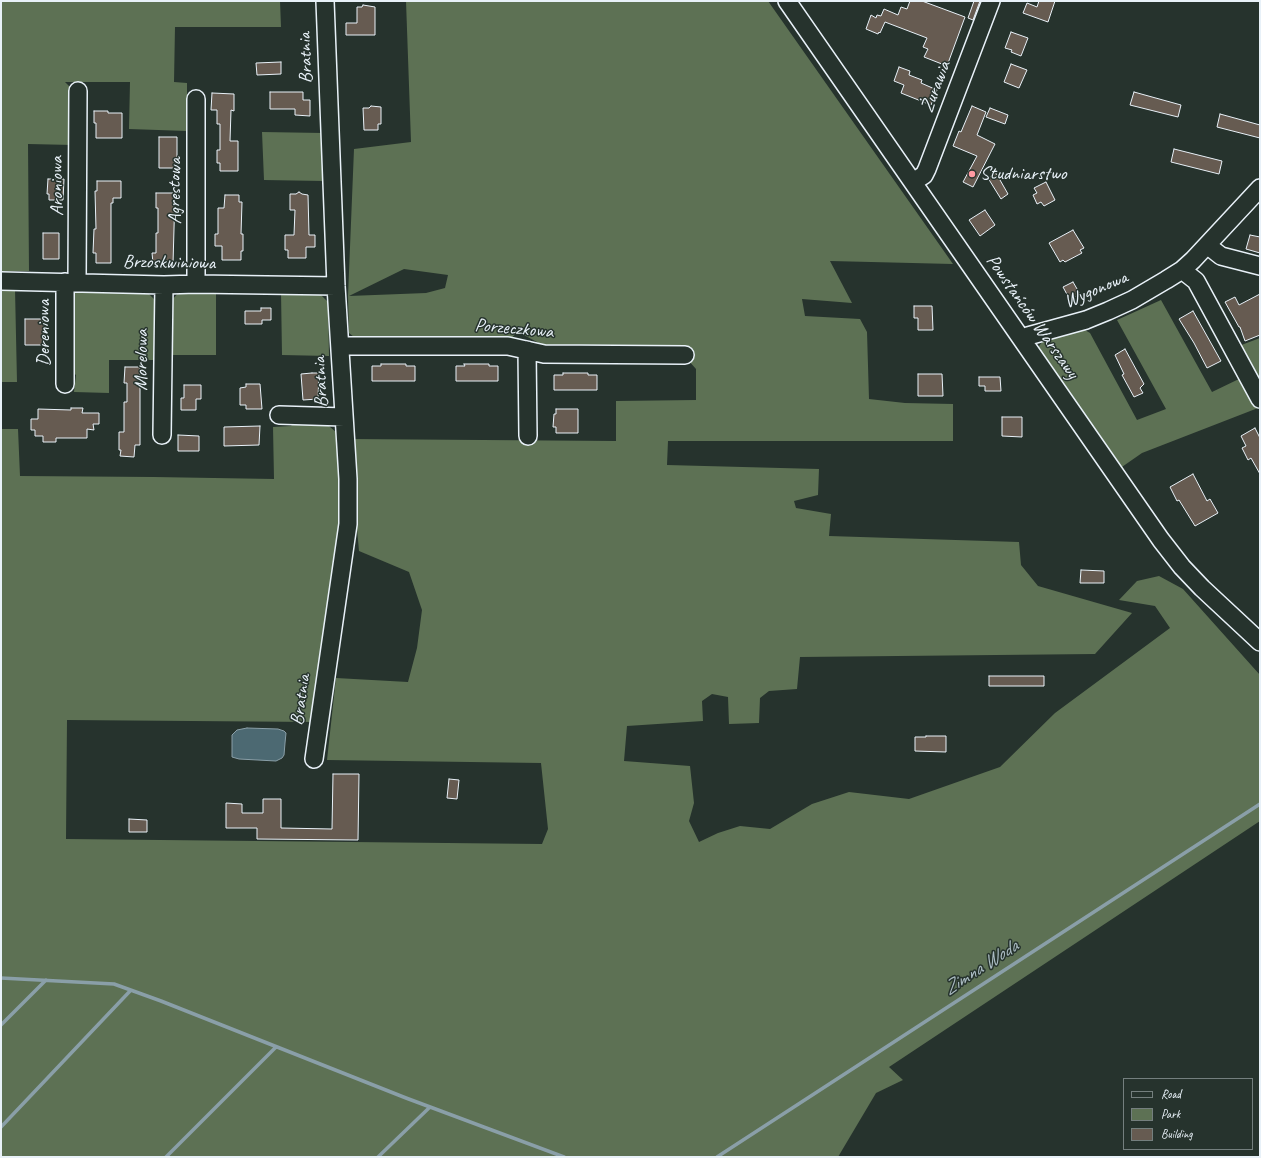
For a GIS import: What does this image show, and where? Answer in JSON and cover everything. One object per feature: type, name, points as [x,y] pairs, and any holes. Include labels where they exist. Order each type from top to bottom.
[{"type":"street","name":"Bratnia","points":[[314,759],[348,524],[348,479],[336,286],[325,1]]},
{"type":"street","name":"Powstańców Warszawy","points":[[787,1],[1161,540],[1182,567],[1202,588],[1260,642]]},
{"type":"street","name":"Żurawia","points":[[913,182],[922,176],[927,169],[991,1]]},
{"type":"street","name":"Aroniowa","points":[[71,282],[78,91]]},
{"type":"street","name":"Agrestowa","points":[[196,99],[196,284]]},
{"type":"street","name":"Wygonowa","points":[[1022,339],[1033,334],[1086,320],[1108,311],[1132,300],[1182,270],[1260,188]]},
{"type":"street","points":[[1207,245],[1221,256],[1260,266]]},
{"type":"street","points":[[1182,270],[1196,281],[1260,399]]},
{"type":"street","name":"Brzoskwiniowa","points":[[1,281],[164,285],[336,286]]},
{"type":"street","name":"Dereniowa","points":[[65,384],[71,282]]},
{"type":"street","name":"Morelowa","points":[[162,435],[164,285]]},
{"type":"street","name":"Porzeczkowa","points":[[340,346],[508,346],[544,354],[685,355]]},
{"type":"street","points":[[527,350],[528,436]]},
{"type":"street","points":[[278,415],[344,417]]},
{"type":"green space","points":[[1,1],[280,1],[281,27],[175,27],[174,82],[187,83],[187,131],[129,129],[130,82],[65,82],[73,90],[73,145],[28,144],[29,271],[1,271]]},
{"type":"green space","points":[[406,1],[768,1],[953,264],[830,261],[852,303],[802,299],[805,316],[860,319],[867,332],[869,399],[905,403],[953,404],[953,441],[668,441],[667,465],[819,469],[818,495],[794,501],[796,508],[831,514],[829,536],[1019,542],[1021,565],[1038,586],[1132,613],[1095,654],[800,657],[797,689],[769,691],[760,698],[759,723],[729,724],[728,697],[712,694],[702,701],[703,721],[627,726],[624,761],[690,766],[694,803],[689,821],[699,842],[718,833],[740,826],[770,829],[812,804],[849,792],[909,799],[1000,767],[1055,713],[1170,628],[1155,606],[1119,600],[1137,581],[1159,576],[1183,589],[1260,675],[1260,821],[889,1067],[903,1080],[876,1093],[838,1157],[1,1157],[1,429],[18,429],[20,476],[274,479],[273,427],[291,426],[296,420],[322,420],[337,433],[341,472],[341,528],[314,722],[67,720],[66,839],[542,844],[548,829],[541,763],[327,760],[336,678],[408,682],[417,648],[422,610],[409,572],[359,551],[349,439],[616,441],[616,401],[696,400],[696,369],[688,360],[546,350],[537,342],[518,332],[509,340],[359,341],[349,333],[348,296],[354,149],[411,142]],"holes":[[[404,269],[448,275],[445,288],[426,293],[349,296]]]},
{"type":"green space","points":[[262,132],[323,133],[324,181],[264,180]]},
{"type":"green space","points":[[1,289],[15,289],[17,382],[1,382]]},
{"type":"green space","points":[[79,289],[145,290],[154,299],[154,360],[109,360],[109,393],[74,392],[76,375],[70,370],[70,298]]},
{"type":"green space","points":[[180,291],[216,292],[216,355],[171,355],[172,300]]},
{"type":"green space","points":[[281,292],[318,292],[328,302],[329,356],[282,355]]},
{"type":"green space","points":[[1161,300],[1212,392],[1241,378],[1258,408],[1142,453],[1119,469],[1038,350],[1043,341],[1085,330],[1090,333],[1137,420],[1166,409],[1117,320]]},
{"type":"green space","points":[[1260,338],[1260,390],[1236,347]]},
{"type":"water","points":[[247,728],[278,729],[284,731],[286,733],[284,755],[282,758],[276,761],[239,759],[232,757],[232,735],[237,730]]},
{"type":"building","points":[[910,1],[922,1],[965,17],[947,66],[924,57],[928,49],[923,47],[927,38],[885,22],[880,33],[879,32],[878,34],[866,29],[871,15],[876,18],[877,15],[881,16],[884,9],[898,15],[901,7],[907,9]]},
{"type":"building","points":[[974,1],[980,1],[973,20],[968,18]]},
{"type":"building","points":[[1039,1],[1055,1],[1048,22],[1023,13],[1027,3],[1037,7]]},
{"type":"building","points":[[363,5],[375,7],[375,35],[346,35],[346,23],[357,23],[357,7],[362,7]]},
{"type":"building","points":[[1011,32],[1028,38],[1021,56],[1011,52],[1012,50],[1005,48]]},
{"type":"building","points":[[281,62],[281,74],[257,75],[256,63]]},
{"type":"building","points":[[1011,64],[1027,70],[1019,88],[1004,82]]},
{"type":"building","points":[[899,67],[910,71],[909,75],[922,80],[921,83],[937,90],[931,105],[901,93],[904,85],[894,81]]},
{"type":"building","points":[[270,92],[303,92],[303,100],[310,100],[310,116],[295,115],[295,109],[270,109]]},
{"type":"building","points":[[1134,92],[1181,105],[1178,117],[1130,105]]},
{"type":"building","points":[[212,93],[234,94],[234,111],[231,110],[230,141],[238,141],[238,171],[220,171],[220,163],[217,163],[217,150],[220,150],[220,124],[217,124],[217,110],[211,110]]},
{"type":"building","points":[[371,106],[381,107],[381,124],[378,124],[378,130],[364,130],[363,108],[369,108]]},
{"type":"building","points":[[972,106],[986,112],[977,135],[995,144],[973,187],[963,182],[977,156],[953,146],[959,131],[961,132]]},
{"type":"building","points":[[990,108],[1008,115],[1005,124],[986,117]]},
{"type":"building","points":[[94,111],[122,113],[122,138],[96,138]]},
{"type":"building","points":[[1220,114],[1260,125],[1260,138],[1217,127]]},
{"type":"building","points":[[159,137],[177,137],[177,168],[159,168]]},
{"type":"building","points":[[1174,149],[1222,161],[1219,174],[1171,162]]},
{"type":"building","points":[[996,173],[1008,194],[1001,199],[988,178]]},
{"type":"building","points":[[48,179],[64,179],[63,200],[49,200],[49,194],[47,194]]},
{"type":"building","points":[[97,181],[121,181],[121,198],[113,198],[113,203],[111,203],[111,263],[96,263],[96,253],[93,253],[94,229],[96,229],[95,191],[97,191]]},
{"type":"building","points":[[1046,182],[1055,200],[1044,206],[1041,202],[1037,204],[1033,195],[1037,193],[1034,188]]},
{"type":"building","points":[[299,192],[308,195],[309,235],[315,235],[315,247],[306,247],[306,258],[288,258],[288,250],[285,250],[285,235],[294,235],[295,210],[290,210],[290,194],[296,194]]},
{"type":"building","points":[[156,193],[175,193],[173,264],[153,263],[152,253],[156,253],[156,233],[158,233],[158,208],[156,208]]},
{"type":"building","points":[[225,195],[239,195],[239,202],[242,202],[241,234],[243,234],[243,251],[241,251],[241,260],[222,260],[222,246],[215,246],[215,234],[218,234],[218,208],[224,208]]},
{"type":"building","points":[[985,210],[995,225],[980,236],[969,220]]},
{"type":"building","points":[[1073,230],[1084,248],[1080,250],[1082,253],[1065,262],[1063,260],[1060,262],[1049,243]]},
{"type":"building","points":[[43,233],[59,233],[59,259],[43,259]]},
{"type":"building","points":[[1250,235],[1260,237],[1260,253],[1246,249]]},
{"type":"building","points":[[1073,282],[1080,294],[1070,300],[1063,287]]},
{"type":"building","points":[[1260,294],[1260,335],[1245,341],[1240,327],[1225,302],[1235,297],[1239,305]]},
{"type":"building","points":[[914,306],[932,306],[933,330],[918,330],[918,318],[914,318]]},
{"type":"building","points":[[261,308],[271,308],[271,320],[262,320],[262,324],[245,324],[245,311],[261,311]]},
{"type":"building","points":[[1193,311],[1221,361],[1207,368],[1179,319]]},
{"type":"building","points":[[25,319],[43,319],[43,325],[47,325],[47,339],[43,339],[43,345],[25,345]]},
{"type":"building","points":[[1125,349],[1144,384],[1140,388],[1143,393],[1134,397],[1122,375],[1124,374],[1115,355]]},
{"type":"building","points":[[381,364],[406,364],[406,366],[415,366],[415,381],[372,381],[372,366],[381,366]]},
{"type":"building","points":[[464,364],[489,364],[489,366],[498,366],[498,381],[456,381],[456,366],[465,366]]},
{"type":"building","points":[[125,367],[140,367],[140,445],[135,445],[134,457],[120,456],[121,450],[119,450],[119,432],[124,432],[124,402],[127,402],[127,383],[124,383]]},
{"type":"building","points":[[319,373],[318,399],[303,400],[301,374]]},
{"type":"building","points":[[563,373],[588,373],[588,375],[597,375],[597,390],[554,390],[554,375],[563,375]]},
{"type":"building","points":[[918,374],[942,374],[943,396],[918,396]]},
{"type":"building","points":[[979,377],[1000,377],[1001,391],[985,391],[985,386],[979,386]]},
{"type":"building","points":[[246,384],[260,384],[262,409],[246,409],[246,405],[240,405],[240,388],[246,387]]},
{"type":"building","points":[[184,385],[201,385],[201,399],[196,399],[196,410],[181,410],[181,398],[184,398]]},
{"type":"building","points":[[71,408],[83,408],[82,413],[99,413],[99,424],[93,424],[94,430],[87,429],[87,438],[56,438],[56,442],[43,442],[43,436],[35,436],[35,430],[31,430],[31,419],[38,419],[38,409],[71,410]]},
{"type":"building","points":[[556,409],[578,409],[578,433],[556,433],[556,427],[553,427]]},
{"type":"building","points":[[1002,417],[1022,417],[1022,437],[1002,436]]},
{"type":"building","points":[[260,426],[259,445],[224,446],[224,427]]},
{"type":"building","points":[[1255,428],[1260,438],[1260,474],[1251,458],[1248,460],[1242,448],[1246,446],[1241,436]]},
{"type":"building","points":[[178,435],[199,436],[199,451],[178,451]]},
{"type":"building","points":[[1193,474],[1207,501],[1210,499],[1218,513],[1195,526],[1179,500],[1177,501],[1170,487]]},
{"type":"building","points":[[1081,570],[1104,571],[1104,583],[1080,583]]},
{"type":"building","points":[[989,676],[1044,676],[1044,686],[989,686]]},
{"type":"building","points":[[946,736],[946,752],[915,751],[915,737]]},
{"type":"building","points":[[333,774],[359,774],[358,840],[257,839],[257,828],[226,828],[226,803],[242,804],[242,813],[263,813],[263,799],[281,799],[281,828],[332,829]]},
{"type":"building","points":[[449,779],[459,780],[457,799],[447,798]]},
{"type":"building","points":[[129,819],[147,820],[147,832],[129,832]]},
{"type":"waterway","name":"Zimna Woda","points":[[717,1157],[1260,804]]},
{"type":"waterway","points":[[1,978],[114,984],[161,1001],[406,1098],[564,1157]]},
{"type":"waterway","points":[[1,1025],[46,980]]},
{"type":"waterway","points":[[1,1127],[131,990]]},
{"type":"waterway","points":[[166,1157],[276,1047]]},
{"type":"waterway","points":[[378,1157],[430,1107]]},
{"type":"place","name":"Studniarstwo","points":[[972,174]]}]
